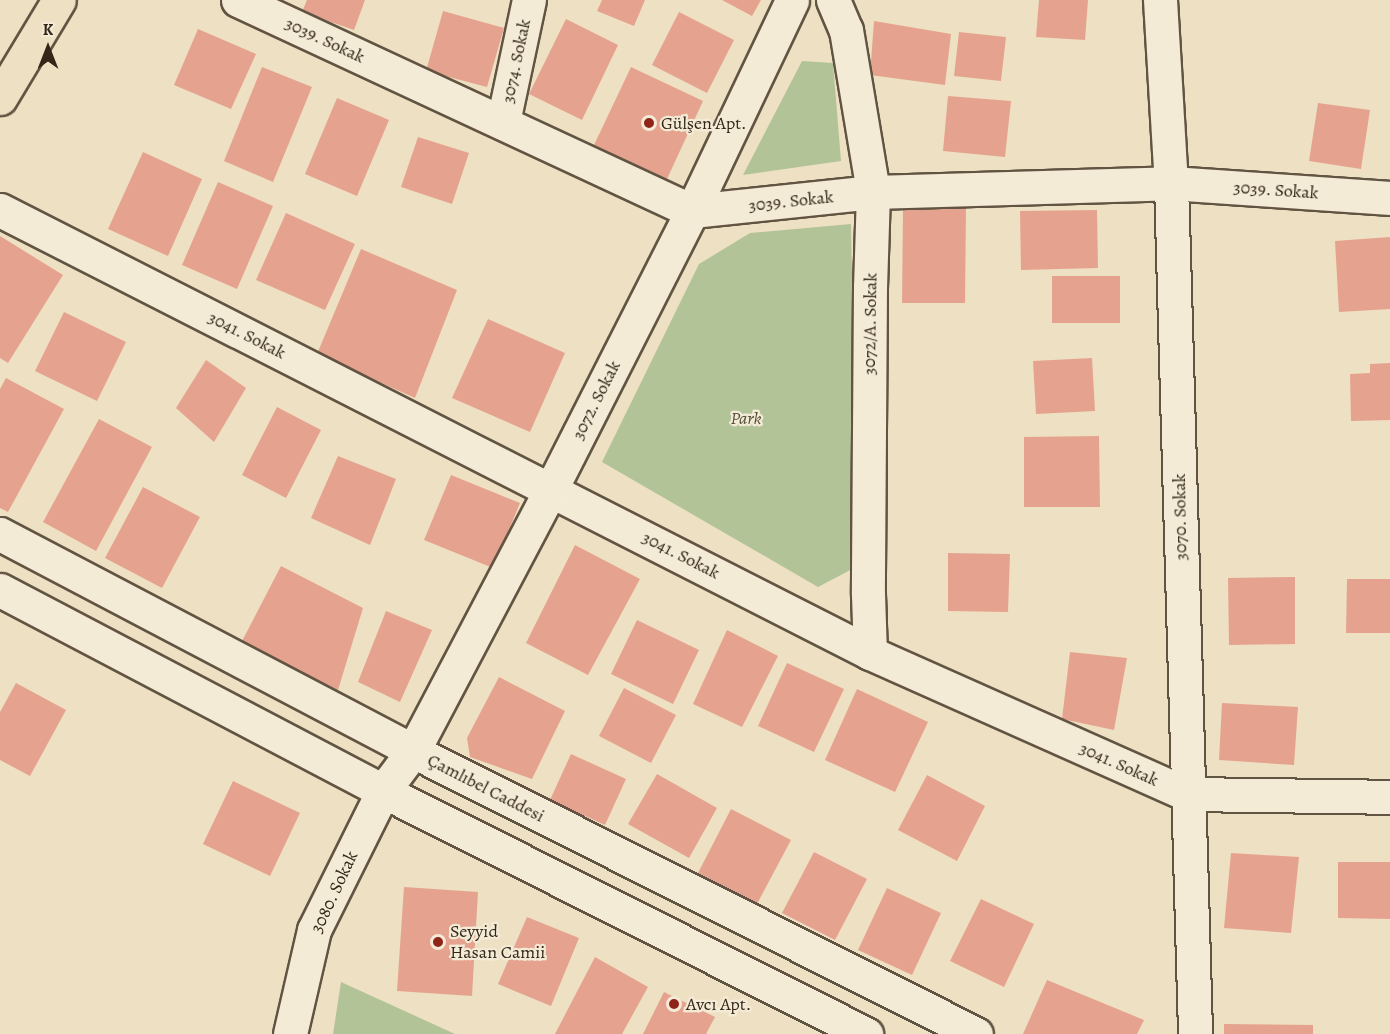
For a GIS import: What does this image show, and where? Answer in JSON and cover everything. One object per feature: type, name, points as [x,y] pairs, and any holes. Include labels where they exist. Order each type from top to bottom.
[{"type":"main road","points":[[0,98],[59,0]]},
{"type":"street","name":"3039. Sokak","points":[[238,0],[692,211],[873,192],[1171,183],[1390,198]]},
{"type":"street","name":"3074. Sokak","points":[[503,122],[529,0]]},
{"type":"street","name":"3072. Sokak","points":[[383,790],[413,751],[551,489],[692,211],[792,0]]},
{"type":"street","name":"3072/A. Sokak","points":[[833,0],[846,30],[873,192],[869,299],[868,594],[870,653]]},
{"type":"street","name":"3070. Sokak","points":[[1160,0],[1171,183],[1195,1034]]},
{"type":"street","name":"3041. Sokak","points":[[0,210],[870,653],[1187,794],[1390,797]]},
{"type":"street","name":"Çamlıbel Caddesi","points":[[0,534],[413,751],[976,1034]]},
{"type":"street","points":[[0,590],[383,790],[866,1034]]},
{"type":"street","name":"3080. Sokak","points":[[290,1034],[314,930],[383,790]]},
{"type":"green space","points":[[802,61],[833,63],[841,161],[743,175]]},
{"type":"green space","name":"Park","points":[[851,224],[858,566],[818,587],[602,462],[699,264],[750,233]]},
{"type":"green space","points":[[341,982],[455,1034],[333,1034]]},
{"type":"building","points":[[307,0],[365,0],[354,30],[302,12]]},
{"type":"building","points":[[602,0],[645,0],[634,26],[597,11]]},
{"type":"building","points":[[722,0],[761,0],[752,16]]},
{"type":"building","points":[[1039,0],[1088,0],[1085,40],[1036,37]]},
{"type":"building","points":[[443,11],[504,28],[487,87],[426,71]]},
{"type":"building","points":[[679,12],[734,40],[707,93],[652,65]]},
{"type":"building","points":[[566,19],[618,45],[582,120],[529,94]]},
{"type":"building","points":[[874,21],[951,34],[945,85],[870,75]]},
{"type":"building","points":[[198,29],[256,54],[231,109],[174,85]]},
{"type":"building","points":[[959,32],[1006,37],[1001,81],[954,76]]},
{"type":"building","points":[[262,67],[312,87],[273,182],[224,161]]},
{"type":"building","name":"Gülşen Apt.","points":[[631,67],[703,101],[667,179],[594,145]]},
{"type":"building","points":[[948,96],[1011,101],[1005,157],[943,151]]},
{"type":"building","points":[[337,98],[389,120],[357,196],[305,174]]},
{"type":"building","points":[[1318,103],[1370,110],[1361,169],[1309,161]]},
{"type":"building","points":[[418,137],[469,153],[452,204],[401,187]]},
{"type":"building","points":[[143,152],[202,179],[168,256],[108,229]]},
{"type":"building","points":[[218,182],[273,206],[237,289],[182,265]]},
{"type":"building","points":[[903,208],[966,208],[965,303],[902,303]]},
{"type":"building","points":[[1097,210],[1098,268],[1021,270],[1020,211]]},
{"type":"building","points":[[286,213],[355,244],[325,310],[256,280]]},
{"type":"building","points":[[0,236],[63,275],[8,363],[0,358]]},
{"type":"building","points":[[1390,237],[1390,309],[1339,312],[1335,241]]},
{"type":"building","points":[[361,249],[457,290],[415,398],[317,354]]},
{"type":"building","points":[[1052,276],[1120,276],[1120,323],[1052,323]]},
{"type":"building","points":[[64,312],[126,342],[97,401],[35,371]]},
{"type":"building","points":[[488,319],[565,353],[530,432],[452,398]]},
{"type":"building","points":[[1092,358],[1095,411],[1036,414],[1033,361]]},
{"type":"building","points":[[206,360],[246,388],[214,442],[176,408]]},
{"type":"building","points":[[1390,363],[1390,420],[1351,421],[1350,374],[1370,373],[1370,364]]},
{"type":"building","points":[[6,378],[64,409],[8,512],[0,508],[0,389]]},
{"type":"building","points":[[277,407],[321,430],[286,498],[242,475]]},
{"type":"building","points":[[99,419],[152,447],[96,551],[43,522]]},
{"type":"building","points":[[1099,436],[1100,507],[1024,507],[1024,437]]},
{"type":"building","points":[[338,456],[396,479],[370,545],[311,518]]},
{"type":"building","points":[[451,475],[520,503],[493,568],[424,540]]},
{"type":"building","points":[[143,487],[200,517],[162,588],[105,558]]},
{"type":"building","points":[[575,545],[640,579],[588,675],[526,643]]},
{"type":"building","points":[[948,553],[1010,554],[1008,612],[948,611]]},
{"type":"building","points":[[281,566],[363,608],[338,690],[241,643]]},
{"type":"building","points":[[1295,577],[1295,644],[1229,645],[1228,578]]},
{"type":"building","points":[[1347,579],[1390,579],[1390,633],[1346,633]]},
{"type":"building","points":[[386,611],[432,630],[400,702],[358,682]]},
{"type":"building","points":[[637,620],[699,650],[673,704],[611,674]]},
{"type":"building","points":[[727,630],[778,656],[742,727],[693,704]]},
{"type":"building","points":[[1070,652],[1127,658],[1114,730],[1062,719]]},
{"type":"building","points":[[787,663],[844,689],[814,752],[758,726]]},
{"type":"building","points":[[499,677],[565,711],[532,779],[470,757],[467,738]]},
{"type":"building","points":[[16,683],[66,710],[30,776],[0,760],[0,712]]},
{"type":"building","points":[[624,688],[676,715],[651,763],[599,736]]},
{"type":"building","points":[[857,689],[928,722],[895,792],[825,760]]},
{"type":"building","points":[[1222,703],[1298,707],[1294,765],[1219,760]]},
{"type":"building","points":[[571,754],[626,779],[605,825],[550,800]]},
{"type":"building","points":[[657,774],[717,808],[689,858],[628,824]]},
{"type":"building","points":[[927,775],[985,806],[957,861],[898,830]]},
{"type":"building","points":[[233,781],[300,813],[270,876],[203,844]]},
{"type":"building","points":[[731,809],[791,840],[757,904],[698,873]]},
{"type":"building","points":[[814,852],[867,879],[835,940],[782,913]]},
{"type":"building","points":[[1231,853],[1299,857],[1291,933],[1224,928]]},
{"type":"building","points":[[1338,862],[1390,862],[1390,919],[1338,918]]},
{"type":"building","name":"Seyyid Hasan Camii","points":[[404,887],[478,892],[472,996],[397,991]]},
{"type":"building","points":[[887,888],[941,913],[912,975],[858,950]]},
{"type":"building","points":[[981,899],[1034,924],[1004,987],[950,961]]},
{"type":"building","points":[[527,917],[579,938],[551,1006],[498,984]]},
{"type":"building","points":[[595,957],[648,987],[622,1034],[555,1034]]},
{"type":"building","points":[[1047,980],[1144,1020],[1137,1034],[1023,1034]]},
{"type":"building","name":"Avcı Apt.","points":[[664,992],[715,1017],[706,1034],[643,1034]]},
{"type":"building","points":[[1224,1024],[1313,1025],[1313,1034],[1224,1034]]},
{"type":"place","name":"Gülşen Apt.","points":[[649,123]]},
{"type":"place","name":"Seyyid Hasan Camii","points":[[438,942]]},
{"type":"place","name":"Avcı Apt.","points":[[674,1004]]}]
